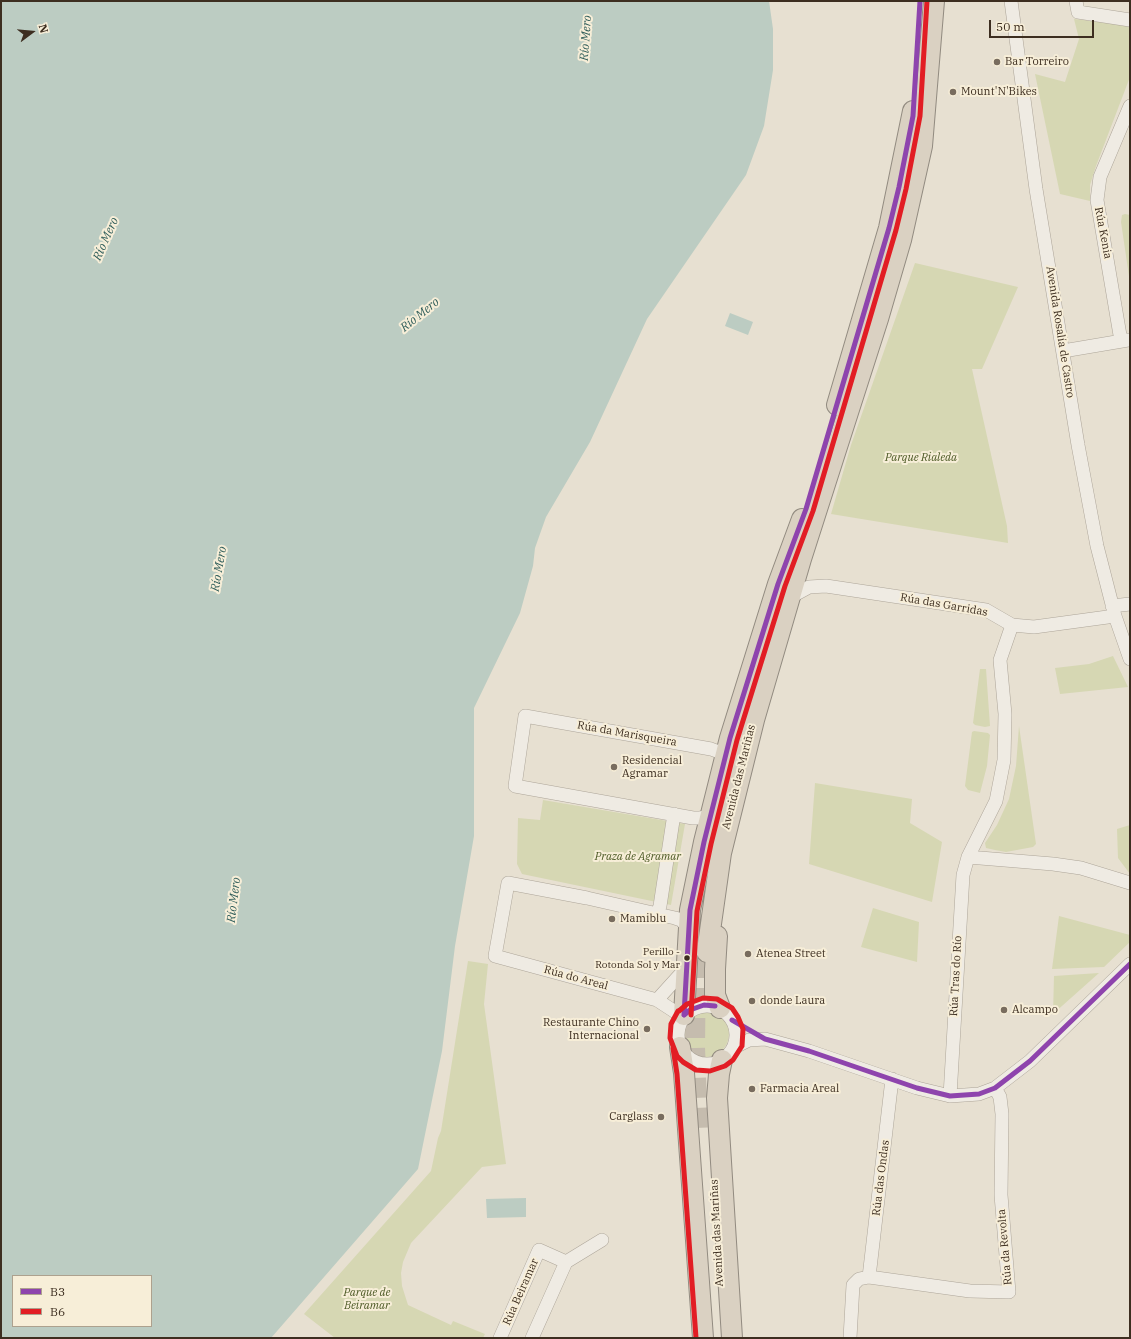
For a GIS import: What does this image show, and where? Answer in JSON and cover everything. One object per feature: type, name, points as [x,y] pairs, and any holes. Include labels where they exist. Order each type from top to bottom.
[{"type":"highway","name":"Avenida das Mariñas","points":[[697,957],[701,914],[711,849],[728,780],[756,675],[889,228],[897,194],[913,116],[920,1]]},
{"type":"highway","name":"Avenida das Mariñas","points":[[697,957],[730,810],[762,691],[810,533],[878,320],[901,240],[922,146],[934,1]]},
{"type":"highway","points":[[683,1016],[697,957],[689,930],[695,883],[711,816],[730,738],[778,584],[806,509]]},
{"type":"highway","points":[[726,1014],[715,995],[716,951],[730,841],[796,594],[810,533]]},
{"type":"highway","points":[[680,1048],[684,1073],[691,1190],[703,1338]]},
{"type":"highway","points":[[727,1054],[719,1074],[717,1098],[732,1338]]},
{"type":"highway","name":"Avenida das Mariñas","points":[[712,1338],[704,1129],[724,1338]]},
{"type":"street","name":"Avenida Rosalía de Castro","points":[[1011,1],[1036,189],[1095,538],[1113,611],[1130,659]]},
{"type":"street","points":[[1076,1],[1078,12],[1130,20]]},
{"type":"street","name":"Rúa Kenia","points":[[1126,340],[1097,200],[1100,178],[1130,106]]},
{"type":"street","points":[[1063,351],[1126,340]]},
{"type":"street","name":"Rúa das Garridas","points":[[796,594],[809,587],[826,586],[986,610],[1012,625],[1034,627],[1113,611],[1130,604]]},
{"type":"street","name":"Rúa Tras do Río","points":[[950,1096],[963,875],[968,857],[996,801],[1003,766],[1005,714],[1000,660],[1012,625]]},
{"type":"street","name":"Rúa da Marisqueira","points":[[674,814],[515,786],[525,716],[711,749],[719,752],[726,759]]},
{"type":"street","points":[[689,930],[681,920],[657,914],[660,906],[674,814],[700,818],[711,816]]},
{"type":"street","points":[[968,857],[1074,867],[1130,883]]},
{"type":"street","name":"Rúa do Areal","points":[[657,914],[508,882],[495,956],[657,1000],[683,1016]]},
{"type":"street","points":[[657,1000],[697,957]]},
{"type":"street","points":[[765,1039],[749,1040],[710,1064],[698,1063],[688,1057],[680,1048],[677,1031],[683,1016],[690,1010],[699,1006],[710,1005],[726,1014],[747,1030],[765,1039],[809,1051],[917,1088],[950,1096],[979,1094],[995,1088],[1030,1061],[1130,964]]},
{"type":"street","points":[[726,1014],[736,1034],[727,1054]]},
{"type":"street","name":"Rúa das Ondas","points":[[869,1278],[892,1079]]},
{"type":"street","name":"Rúa da Revolta","points":[[869,1278],[937,1288],[1009,1292],[1001,1195],[1002,1114],[1000,1097],[995,1088]]},
{"type":"street","points":[[532,1338],[566,1262],[602,1240]]},
{"type":"street","name":"Rúa Beiramar","points":[[500,1338],[539,1250],[566,1262]]},
{"type":"street","points":[[850,1338],[853,1285],[859,1279],[869,1278]]},
{"type":"green space","points":[[1074,19],[1130,25],[1130,77],[1096,166],[1090,185],[1090,201],[1060,194],[1035,74],[1065,82],[1079,39]]},
{"type":"green space","points":[[1122,215],[1130,215],[1130,283],[1121,222]]},
{"type":"green space","name":"Parque Rialeda","points":[[915,263],[1018,287],[982,369],[972,369],[1007,526],[1008,543],[831,514],[851,445]]},
{"type":"green space","points":[[1113,656],[1128,687],[1060,694],[1055,668],[1089,664]]},
{"type":"green space","points":[[980,669],[986,669],[990,726],[985,727],[975,725],[973,723]]},
{"type":"green space","points":[[1019,726],[1036,844],[1033,847],[1006,852],[986,848],[985,843],[997,825],[1009,799],[1016,766]]},
{"type":"green space","points":[[972,732],[988,733],[990,735],[987,766],[980,793],[968,790],[965,786]]},
{"type":"green space","points":[[815,783],[912,799],[910,823],[942,842],[932,902],[809,864]]},
{"type":"green space","name":"Praza de Agramar","points":[[543,800],[685,824],[671,905],[522,874],[517,864],[518,818],[540,820]]},
{"type":"green space","points":[[1130,825],[1130,874],[1118,858],[1117,829]]},
{"type":"green space","points":[[873,908],[919,922],[917,962],[861,947]]},
{"type":"green space","points":[[1059,916],[1130,935],[1130,942],[1104,967],[1052,969]]},
{"type":"green space","name":"Parque de Beiramar","points":[[468,961],[488,964],[484,1004],[506,1164],[482,1167],[411,1243],[403,1262],[401,1273],[402,1286],[408,1305],[451,1325],[453,1321],[485,1334],[483,1338],[335,1338],[304,1314],[431,1171],[438,1138],[441,1131]]},
{"type":"green space","points":[[1099,973],[1053,1014],[1054,976]]},
{"type":"green space","points":[[701,1011],[711,1011],[719,1015],[725,1021],[729,1029],[729,1039],[725,1047],[719,1053],[711,1057],[701,1057],[693,1053],[687,1047],[683,1039],[683,1029],[687,1021],[693,1015]]},
{"type":"water","name":"Río Mero","points":[[1,1],[769,1],[773,29],[773,70],[764,126],[746,175],[647,319],[590,442],[546,517],[535,548],[533,566],[520,613],[474,708],[474,836],[455,946],[442,1051],[418,1169],[271,1338],[1,1338]]},
{"type":"water","points":[[730,313],[753,322],[748,335],[725,326]]},
{"type":"water","points":[[526,1198],[526,1217],[487,1218],[486,1199]]},
{"type":"tunnel","points":[[696,958],[695,1047],[698,1130]]},
{"type":"transit line","name":"B3","points":[[684,1015],[690,910],[704,842],[730,738],[778,584],[806,509],[889,228],[899,187],[913,116],[920,1]]},
{"type":"transit line","name":"B6","points":[[691,1015],[697,911],[711,844],[737,740],[785,586],[813,511],[896,230],[906,189],[920,116],[927,1]]},
{"type":"transit line","name":"B3","points":[[732,1020],[765,1039],[809,1051],[917,1088],[950,1096],[979,1094],[995,1088],[1030,1061],[1130,964]]},
{"type":"transit line","name":"B6","points":[[678,1011],[671,1024],[670,1038],[677,1056],[683,1062],[696,1070],[710,1071],[725,1066],[733,1060],[742,1046],[743,1029],[732,1008],[717,999],[703,998],[687,1004],[679,1011]]},
{"type":"transit line","name":"B3","points":[[684,1015],[690,1010],[704,1005],[715,1006]]},
{"type":"transit line","name":"B6","points":[[673,1048],[677,1074],[696,1338]]},
{"type":"place","name":"Bar Torreiro","points":[[997,62]]},
{"type":"place","name":"Mount'N'Bikes","points":[[953,92]]},
{"type":"place","name":"Residencial Agramar","points":[[614,767]]},
{"type":"place","name":"Mamiblu","points":[[612,919]]},
{"type":"place","name":"Atenea Street","points":[[748,954]]},
{"type":"place","name":"Perillo - Rotonda Sol y Mar","points":[[687,958]]},
{"type":"place","name":"donde Laura","points":[[752,1001]]},
{"type":"place","name":"Alcampo","points":[[1004,1010]]},
{"type":"place","name":"Restaurante Chino Internacional","points":[[647,1029]]},
{"type":"place","name":"Farmacia Areal","points":[[752,1089]]},
{"type":"place","name":"Carglass","points":[[661,1117]]}]
